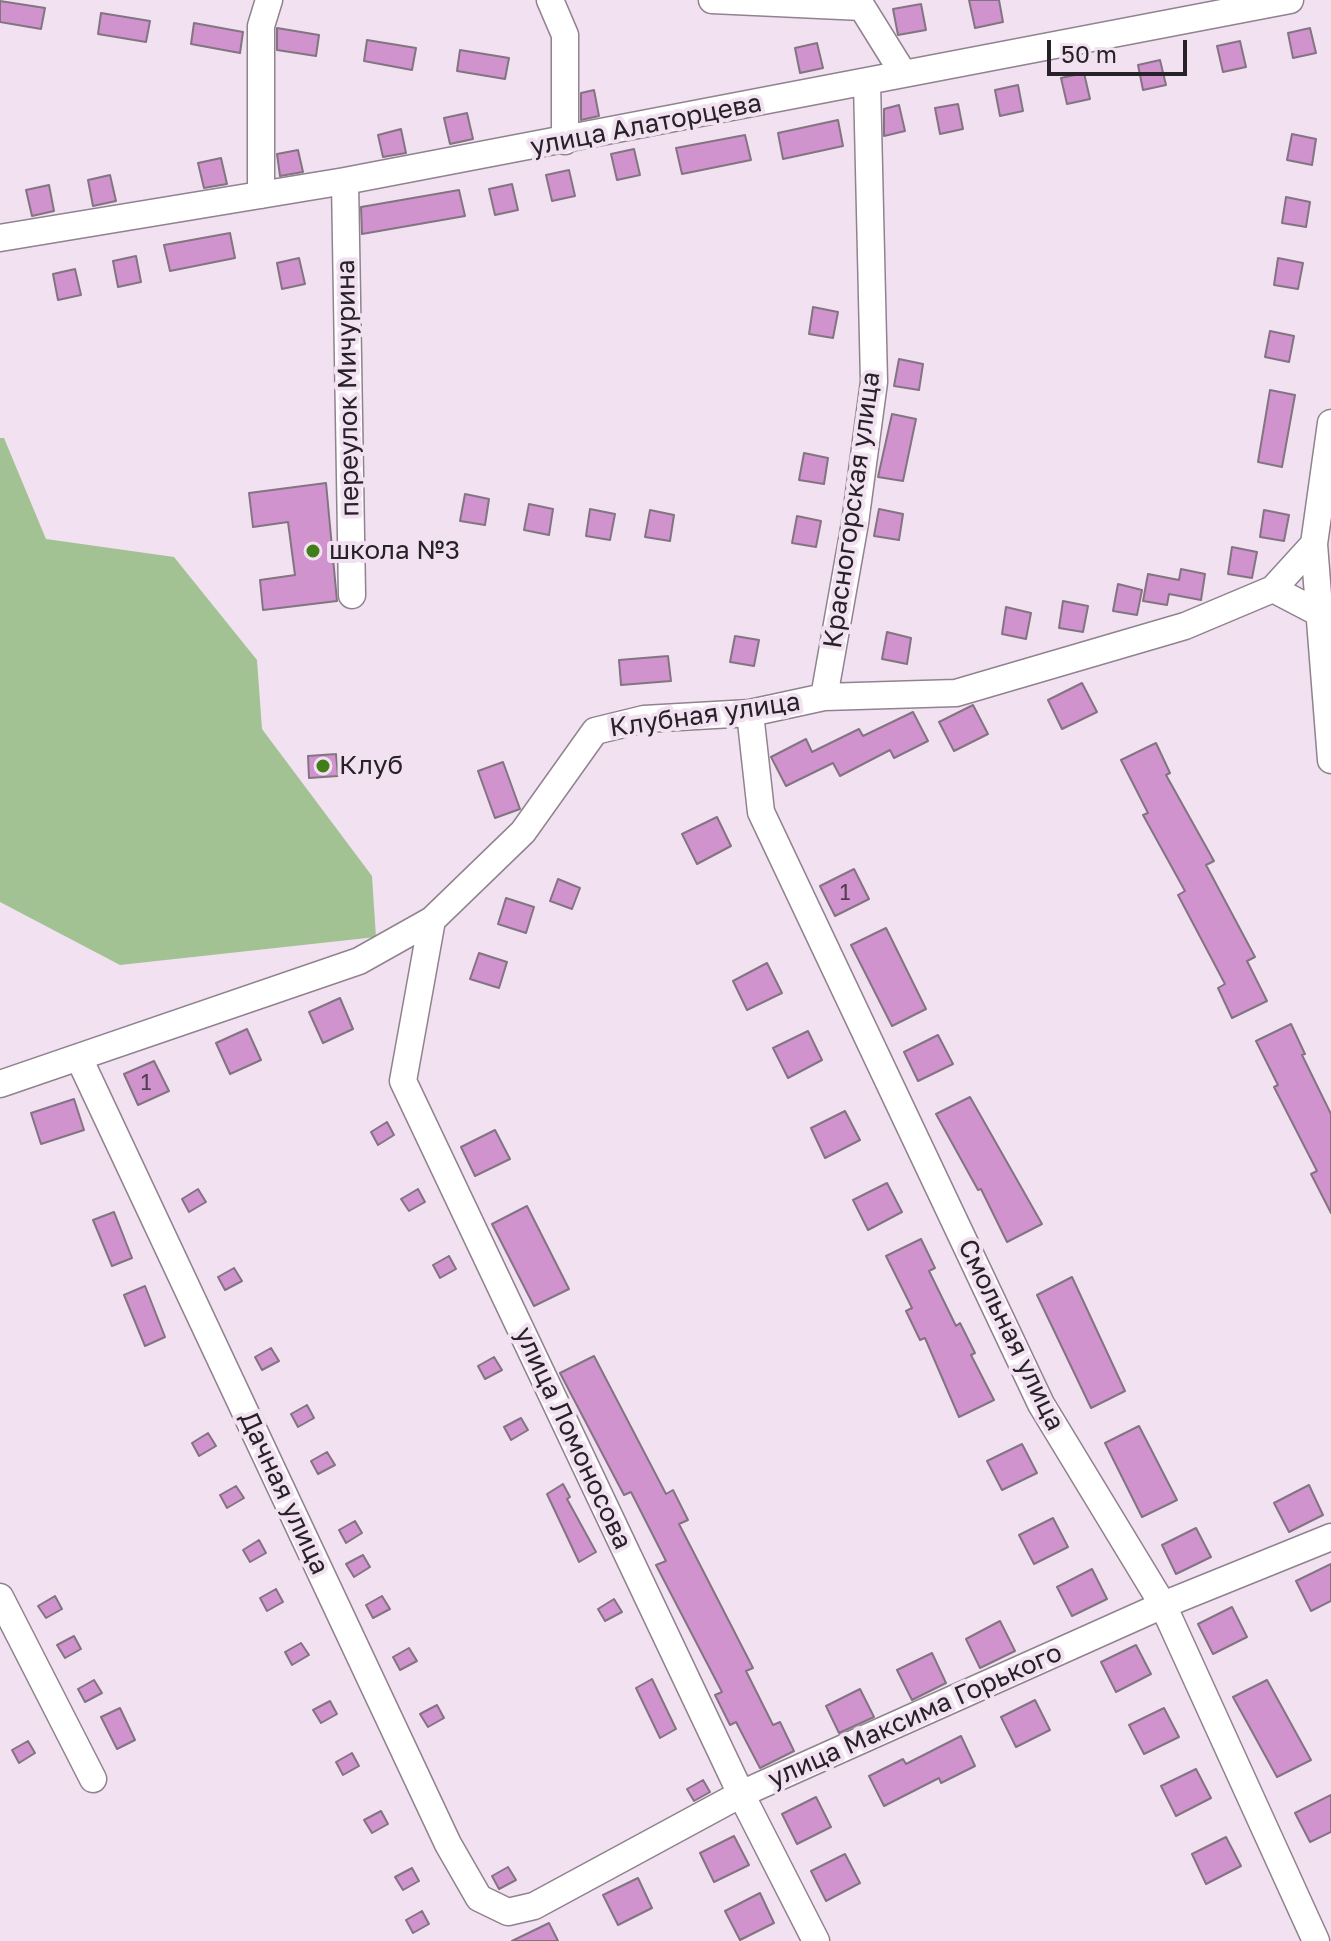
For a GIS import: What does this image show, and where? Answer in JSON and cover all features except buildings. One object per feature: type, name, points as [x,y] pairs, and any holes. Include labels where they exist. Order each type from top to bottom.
[{"type":"street","points":[[261,195],[261,26],[269,0]]},
{"type":"street","points":[[550,0],[565,35],[565,141]]},
{"type":"street","points":[[712,0],[862,4],[903,73]]},
{"type":"street","name":"улица Алаторцева","points":[[0,238],[565,141],[1290,0]]},
{"type":"street","name":"Красногорская улица","points":[[824,697],[855,523],[874,382],[867,83]]},
{"type":"street","name":"переулок Мичурина","points":[[345,181],[352,595]]},
{"type":"street","points":[[1331,423],[1314,544],[1331,760]]},
{"type":"street","name":"Клубная улица","points":[[0,1084],[359,961],[432,920],[523,832],[595,731],[644,719],[750,713],[824,697],[956,693],[1185,626],[1273,589],[1314,544]]},
{"type":"street","points":[[1273,589],[1319,613]]},
{"type":"street","name":"Смольная улица","points":[[750,713],[761,812],[1041,1404],[1163,1605],[1316,1941]]},
{"type":"street","name":"улица Ломоносова","points":[[432,920],[403,1081],[741,1794],[816,1941]]},
{"type":"street","name":"Дачная улица","points":[[79,1058],[448,1844],[479,1898],[508,1912]]},
{"type":"street","name":"улица Максима Горького","points":[[508,1912],[534,1906],[741,1794],[1163,1605],[1331,1537]]},
{"type":"street","points":[[0,1597],[93,1779]]},
{"type":"green space","points":[[0,438],[4,438],[46,539],[174,557],[257,660],[262,729],[372,876],[376,937],[120,965],[0,902]]},
{"type":"place","name":"школа №3","points":[[313,551]]},
{"type":"place","name":"Клуб","points":[[323,766]]}]
